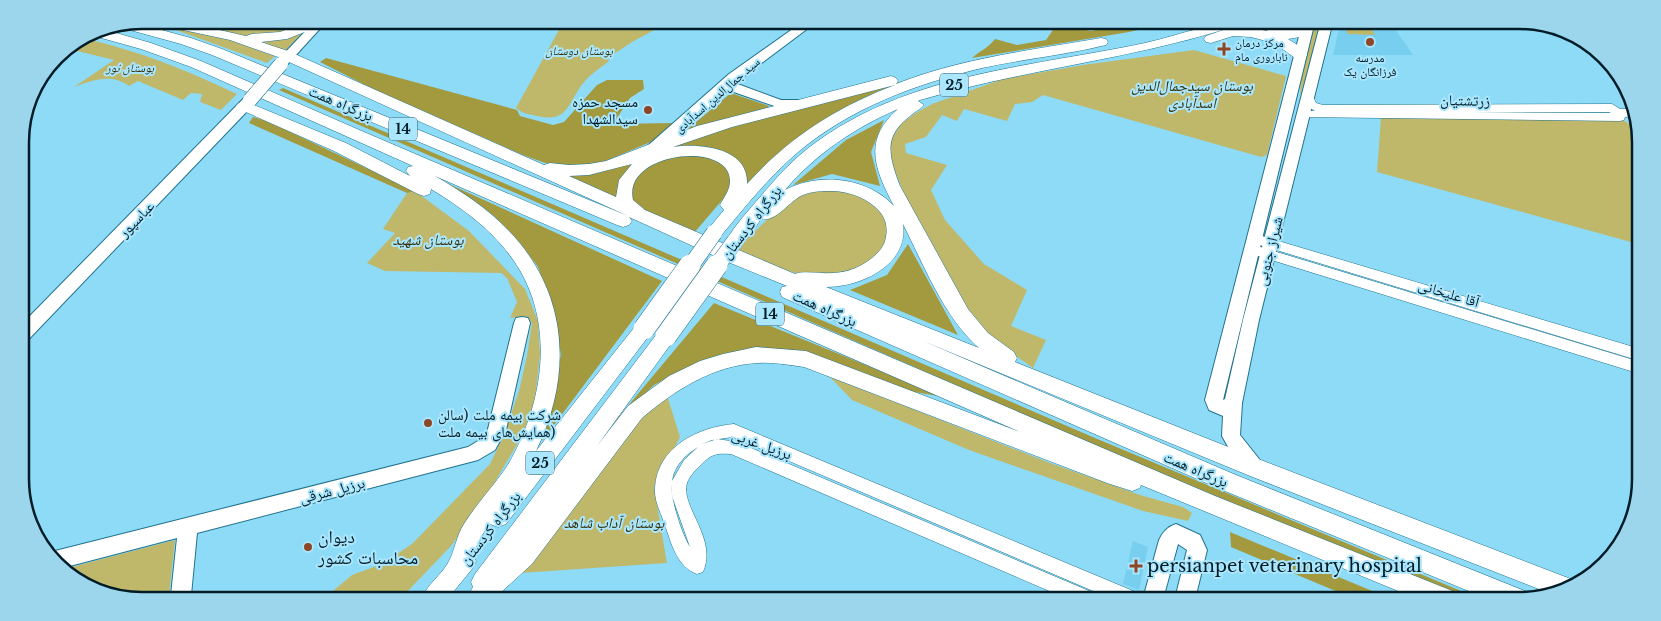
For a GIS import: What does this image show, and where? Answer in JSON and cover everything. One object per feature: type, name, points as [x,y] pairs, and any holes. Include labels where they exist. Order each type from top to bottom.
[{"type":"highway","name":"بزرگراه همت","points":[[143,29],[186,40],[217,52],[678,244],[1001,385],[1318,520],[1499,592]]},
{"type":"highway","points":[[194,29],[234,38],[275,38],[304,29]]},
{"type":"highway","name":"بزرگراه کردستان","points":[[438,592],[644,329],[714,233],[750,189],[803,140],[827,123],[868,101],[925,78],[961,68],[1162,29]]},
{"type":"highway","points":[[1227,29],[1281,40],[1294,48],[1300,55]]},
{"type":"highway","name":"بزرگراه کردستان","points":[[475,592],[666,336],[734,249],[771,194],[820,148],[859,122],[904,101],[962,83],[1227,29]]},
{"type":"highway","points":[[1273,29],[1276,32],[1288,35],[1299,33],[1304,29]]},
{"type":"highway","name":"بزرگراه همت","points":[[106,35],[146,46],[196,64],[358,136],[1207,503],[1427,592]]},
{"type":"highway","points":[[234,38],[282,64],[310,66],[644,216],[734,249],[788,279],[1258,469],[1559,585]]},
{"type":"highway","points":[[512,158],[556,170],[569,171],[612,164],[702,131],[902,78],[925,78]]},
{"type":"highway","points":[[962,83],[950,91],[922,102],[897,118],[882,144],[884,168],[956,307],[971,328],[997,352],[1060,388]]},
{"type":"highway","points":[[247,103],[340,147],[420,188],[460,214],[480,230],[534,281]]},
{"type":"highway","points":[[358,136],[451,193],[480,214],[513,246],[534,281],[549,321],[552,342],[551,376],[542,416],[513,475],[468,537],[457,570]]},
{"type":"highway","points":[[714,233],[739,182],[732,165],[720,156],[691,150],[655,157],[638,169],[627,182],[624,190],[626,204],[678,244],[734,249]]},
{"type":"highway","points":[[734,249],[786,197],[809,188],[830,186],[854,189],[879,201],[888,211],[893,220],[895,238],[888,254],[874,267],[845,279],[788,279]]},
{"type":"highway","points":[[485,592],[516,565],[543,533],[607,447],[635,412],[648,400],[682,378],[702,369],[734,359],[757,355],[806,359],[1107,474],[1207,503]]},
{"type":"highway","points":[[1318,520],[1409,541],[1546,589]]},
{"type":"main road","points":[[282,64],[314,29]]},
{"type":"main road","points":[[310,66],[303,58],[303,51],[323,29]]},
{"type":"main road","name":"سید جمال‌الدین اسدآبادی","points":[[649,150],[669,136],[727,86],[734,77],[801,29]]},
{"type":"main road","name":"شیراز جنوبی","points":[[1232,403],[1222,409],[1215,405],[1214,400],[1307,29]]},
{"type":"main road","name":"شیراز جنوبی","points":[[1258,469],[1238,448],[1231,436],[1232,403],[1251,320],[1305,114],[1325,29]]},
{"type":"main road","name":"عباسپور","points":[[29,328],[247,103],[282,64]]},
{"type":"main road","points":[[727,86],[780,104],[805,103]]},
{"type":"main road","name":"برزیل شرقی","points":[[61,558],[463,457],[482,450],[489,444],[497,430],[522,323]]},
{"type":"main road","points":[[181,592],[188,526]]},
{"type":"main road","points":[[1155,592],[1169,540],[1176,533],[1193,541],[1197,550],[1187,592]]},
{"type":"street","name":"زرتشتیان","points":[[1305,114],[1620,117],[1612,108],[1322,109],[1311,106],[1308,98]]},
{"type":"street","name":"زرتشتیان","points":[[1616,113],[1628,113]]},
{"type":"street","name":"آقا علیخانی","points":[[1254,245],[1632,353]]},
{"type":"street","name":"آقا علیخانی","points":[[1270,249],[1632,365]]},
{"type":"street","name":"برزیل غربی","points":[[1072,592],[726,438],[708,433],[695,439],[684,448],[669,468],[664,483],[666,504],[683,554],[697,566],[699,549],[680,496],[679,483],[690,465],[705,450],[718,446],[726,438],[734,430],[1115,592]]},
{"type":"shaded area","points":[[1054,29],[1091,31],[1100,29],[1142,29],[972,58],[995,39],[1017,45],[1046,40]]},
{"type":"shaded area","name":"مدرسه فرزانگان یک","points":[[1339,29],[1395,29],[1413,55],[1333,55]]},
{"type":"shaded area","points":[[326,58],[517,110],[520,116],[553,125],[564,122],[597,85],[607,80],[643,80],[644,89],[630,98],[613,124],[673,123],[653,141],[601,163],[562,166],[545,163],[377,91],[320,62]]},
{"type":"shaded area","points":[[908,80],[858,101],[813,127],[771,160],[734,198],[727,156],[656,155],[620,202],[560,175],[613,169],[709,133]]},
{"type":"shaded area","points":[[283,88],[1095,438],[1463,592],[1448,592],[1123,458],[279,90]]},
{"type":"shaded area","points":[[731,93],[769,106],[767,109],[684,132]]},
{"type":"shaded area","points":[[253,117],[267,121],[415,191],[407,193],[249,123]]},
{"type":"shaded area","points":[[884,120],[871,152],[880,186],[832,174],[793,185],[846,140]]},
{"type":"shaded area","points":[[709,155],[731,171],[730,191],[694,233],[631,204],[629,184],[636,176],[664,156]]},
{"type":"shaded area","points":[[429,175],[662,281],[542,441],[561,355],[555,317],[538,267],[520,243],[494,216],[472,199]]},
{"type":"shaded area","points":[[908,244],[958,335],[850,290],[887,275]]},
{"type":"shaded area","points":[[714,303],[944,397],[909,391],[816,357],[684,370],[654,385],[611,426]]},
{"type":"shaded area","points":[[1230,532],[1375,592],[1338,592],[1231,547]]},
{"type":"shaded area","name":"persianpet veterinary hospital","points":[[1133,541],[1148,547],[1139,590],[1123,584]]},
{"type":"green space","points":[[173,29],[227,39],[275,56],[267,63]]},
{"type":"green space","points":[[219,29],[297,29],[291,33],[237,35]]},
{"type":"green space","name":"بوستان دوستان","points":[[559,29],[656,29],[608,58],[609,61],[579,88],[567,109],[556,117],[548,118],[529,114],[521,112],[516,108]]},
{"type":"green space","points":[[1313,29],[1321,29],[1300,96],[1301,77]]},
{"type":"green space","points":[[1345,29],[1372,29],[1375,35],[1348,34]]},
{"type":"green space","points":[[303,32],[285,51],[255,41]]},
{"type":"green space","name":"بوستان نور","points":[[91,40],[123,49],[161,61],[237,94],[221,110],[200,102],[202,94],[191,93],[183,100],[138,81],[129,86],[116,80],[102,79],[74,87],[114,60],[75,51]]},
{"type":"green space","name":"بوستان سیدجمال‌الدین اسدآبادی","points":[[1194,50],[1286,76],[1267,155],[1261,157],[1043,95],[1032,102],[1015,104],[1007,121],[964,109],[957,121],[942,115],[926,137],[905,144],[906,153],[947,165],[931,190],[945,220],[984,264],[1027,290],[1011,326],[1046,340],[1033,368],[992,339],[962,305],[907,200],[890,161],[890,141],[901,124],[932,104],[1003,79],[1083,65]]},
{"type":"green space","points":[[1381,118],[1620,118],[1631,125],[1631,127],[1632,242],[1377,172]]},
{"type":"green space","points":[[815,190],[841,190],[864,197],[883,214],[889,228],[883,251],[853,271],[806,276],[782,269],[736,250],[785,202]]},
{"type":"green space","name":"بوستان شهید","points":[[415,191],[469,231],[525,289],[538,321],[540,354],[535,400],[522,436],[483,502],[451,546],[407,592],[332,592],[352,575],[382,564],[412,544],[490,464],[504,435],[519,391],[527,356],[532,323],[524,316],[510,318],[517,302],[507,278],[501,273],[385,271],[367,263],[395,233],[383,229],[407,193]]},
{"type":"green space","points":[[829,376],[1050,463],[1140,495],[1183,507],[1192,513],[1188,521],[1143,511],[969,450],[852,400]]},
{"type":"green space","name":"بوستان آداب شاهد","points":[[666,392],[680,437],[654,487],[667,563],[520,573],[633,421]]},
{"type":"green space","points":[[175,540],[169,592],[119,590],[92,581],[71,567]]},
{"type":"place","name":"مدرسه فرزانگان یک","points":[[1370,42]]},
{"type":"place","name":"مرکز درمان ناباروری مام","points":[[1224,49]]},
{"type":"place","name":"مسجد حمزه سیدالشهدا","points":[[648,110]]},
{"type":"place","name":"شرکت بیمه ملت (سالن همایش‌های بیمه ملت)","points":[[428,423]]},
{"type":"place","name":"دیوان محاسبات کشور","points":[[308,547]]},
{"type":"place","name":"persianpet veterinary hospital","points":[[1136,566]]}]
